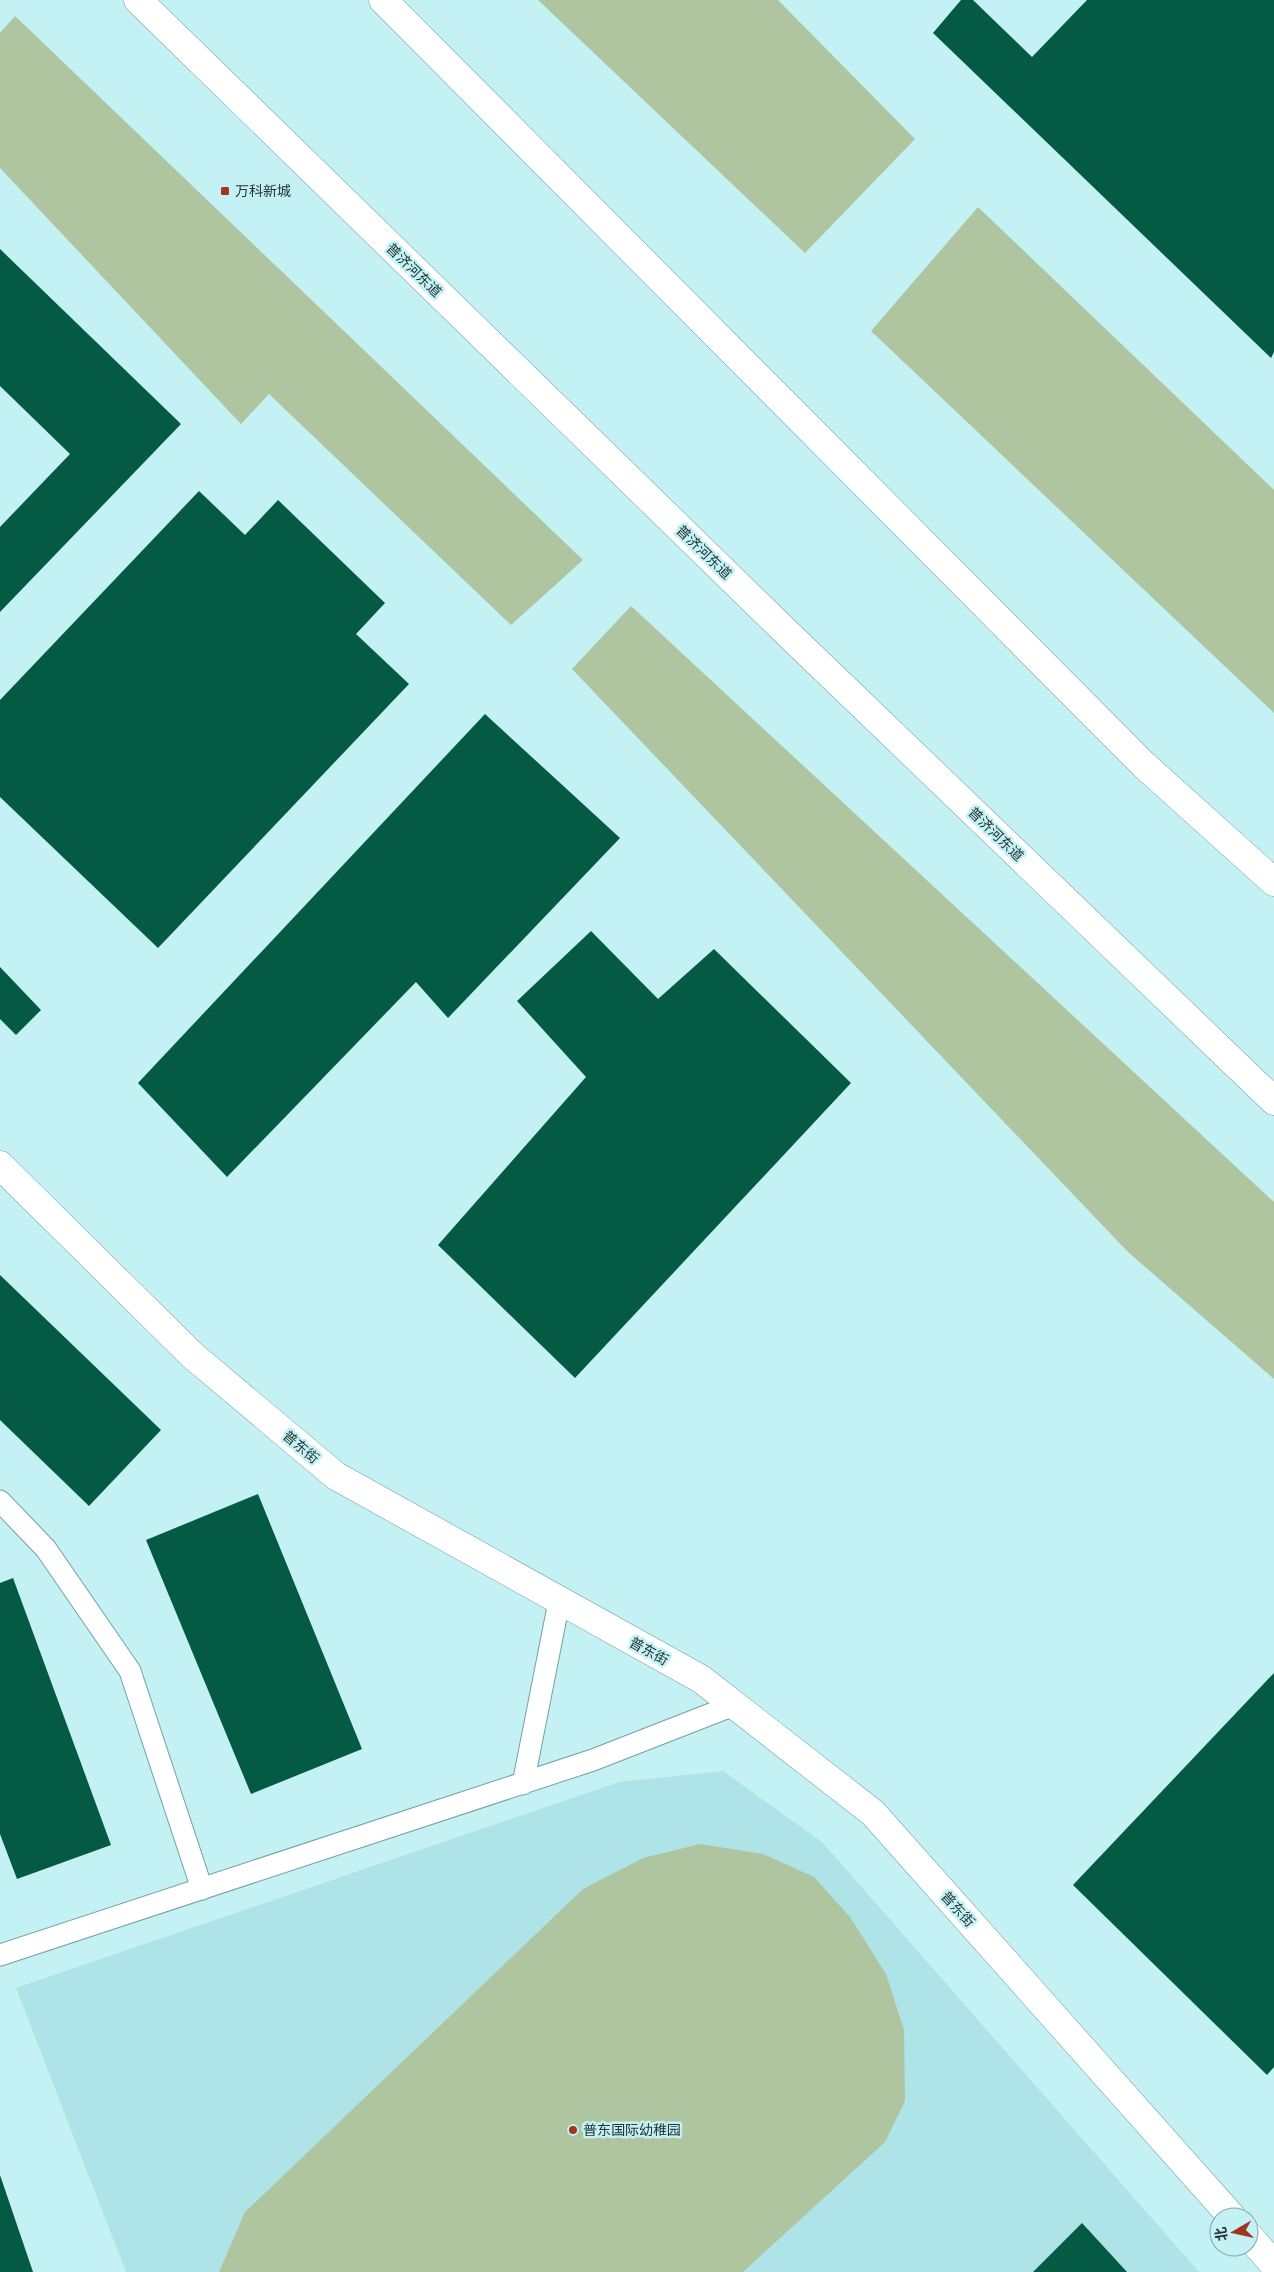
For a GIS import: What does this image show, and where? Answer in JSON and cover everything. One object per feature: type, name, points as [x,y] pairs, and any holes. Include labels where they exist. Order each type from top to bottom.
[{"type":"main road","name":"普济河东道","points":[[138,0],[783,629],[1274,1101]]},
{"type":"main road","points":[[383,0],[1144,764],[1274,882]]},
{"type":"main road","name":"普东街","points":[[0,1165],[192,1355],[336,1476],[559,1602],[701,1679],[873,1813],[1223,2207]]},
{"type":"main road","points":[[1259,2248],[1274,2265]]},
{"type":"lane","points":[[0,1501],[46,1549],[130,1671],[202,1889]]},
{"type":"lane","points":[[523,1784],[559,1602]]},
{"type":"lane","points":[[0,1955],[523,1784],[593,1760],[734,1705]]},
{"type":"shaded area","name":"普东国际幼稚园","points":[[723,1771],[822,1842],[1199,2272],[126,2272],[16,1988],[619,1782]]},
{"type":"green space","points":[[538,0],[778,0],[915,139],[805,253]]},
{"type":"green space","points":[[15,16],[583,560],[511,625],[269,394],[241,424],[0,168],[0,33]]},
{"type":"green space","points":[[978,207],[1274,490],[1274,713],[871,331]]},
{"type":"green space","points":[[631,606],[1274,1202],[1274,1379],[1128,1252],[572,669]]},
{"type":"green space","points":[[700,1844],[763,1854],[814,1877],[850,1917],[886,1974],[904,2030],[905,2101],[885,2142],[743,2272],[219,2272],[245,2212],[583,1889],[643,1858]]},
{"type":"building","points":[[961,0],[973,0],[1032,57],[1087,0],[1274,0],[1274,352],[1271,358],[933,33]]},
{"type":"building","points":[[0,249],[181,424],[0,612],[0,527],[70,454],[0,386]]},
{"type":"building","points":[[199,491],[245,535],[278,500],[385,603],[356,634],[409,684],[158,948],[0,797],[0,700]]},
{"type":"building","points":[[485,714],[620,838],[448,1018],[416,982],[227,1177],[138,1083]]},
{"type":"building","points":[[591,931],[658,999],[714,949],[851,1083],[575,1378],[438,1245],[586,1077],[517,1001]]},
{"type":"building","points":[[0,967],[41,1010],[16,1035],[0,1019]]},
{"type":"building","points":[[0,1275],[161,1430],[89,1506],[0,1420]]},
{"type":"building","points":[[258,1494],[362,1749],[251,1794],[146,1540]]},
{"type":"building","points":[[13,1578],[111,1845],[17,1879],[0,1834],[0,1583]]},
{"type":"building","points":[[1274,1673],[1274,2067],[1267,2075],[1073,1885]]},
{"type":"building","points":[[0,2175],[33,2272],[0,2272]]},
{"type":"building","points":[[1082,2223],[1127,2272],[1033,2272]]},
{"type":"place","name":"万科新城","points":[[225,191]]},
{"type":"place","name":"普东国际幼稚园","points":[[573,2130]]}]
